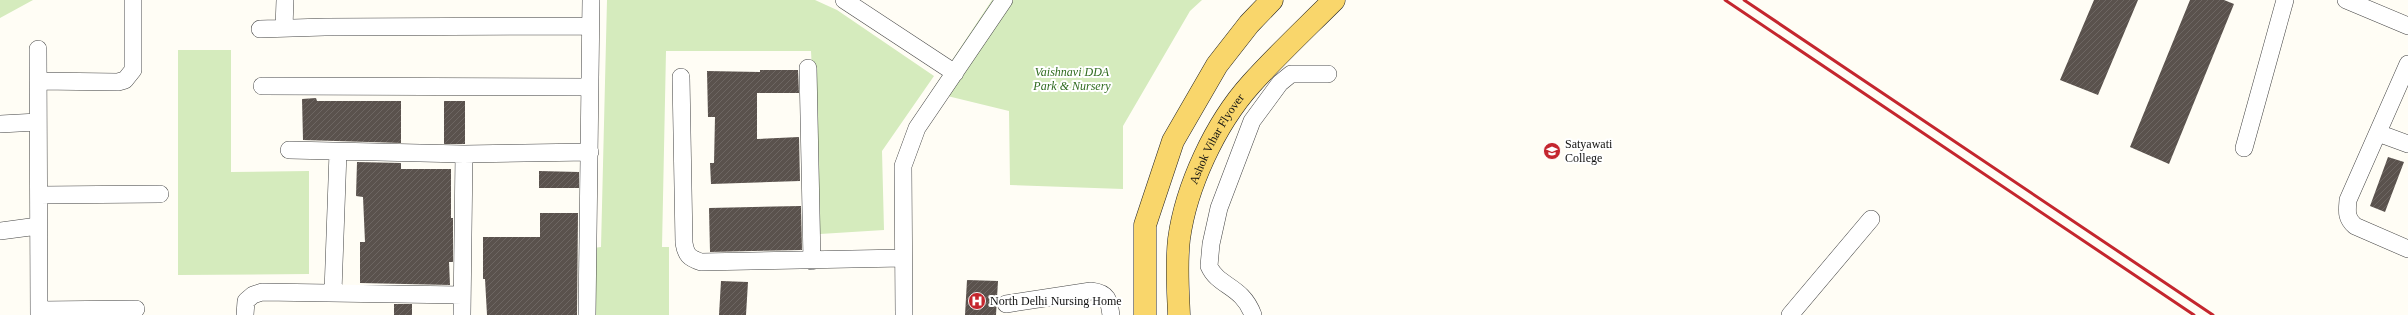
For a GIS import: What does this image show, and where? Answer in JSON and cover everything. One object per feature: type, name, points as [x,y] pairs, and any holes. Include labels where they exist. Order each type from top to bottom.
[{"type":"main road","points":[[1145,315],[1145,225],[1173,141],[1217,65],[1249,24],[1272,0]]},
{"type":"main road","name":"Ashok Vihar Flyover","points":[[1179,315],[1178,266],[1182,219],[1189,191],[1204,156],[1250,84],[1334,0]]},
{"type":"street","points":[[38,81],[118,82],[125,80],[133,70],[133,0]]},
{"type":"street","points":[[284,28],[285,0]]},
{"type":"street","points":[[587,315],[590,152],[589,26],[591,0]]},
{"type":"street","points":[[844,0],[955,73]]},
{"type":"street","points":[[904,315],[903,166],[917,128],[1004,0]]},
{"type":"street","points":[[2244,148],[2285,0]]},
{"type":"street","points":[[2346,0],[2408,26]]},
{"type":"street","points":[[260,29],[589,26]]},
{"type":"street","points":[[38,49],[39,312],[136,309]]},
{"type":"street","points":[[2408,64],[2348,200],[2346,214],[2349,221],[2355,226],[2408,248]]},
{"type":"street","points":[[808,68],[812,260]]},
{"type":"street","points":[[1253,315],[1244,296],[1220,279],[1209,266],[1211,244],[1222,197],[1252,122],[1280,83],[1291,74],[1328,74]]},
{"type":"street","points":[[681,77],[684,243],[686,253],[691,258],[701,262],[903,258]]},
{"type":"street","points":[[262,86],[589,87]]},
{"type":"street","points":[[0,124],[38,122]]},
{"type":"street","points":[[2378,133],[2408,144]]},
{"type":"street","points":[[289,150],[464,154],[590,152]]},
{"type":"street","points":[[334,292],[338,152]]},
{"type":"street","points":[[462,315],[464,154]]},
{"type":"street","points":[[39,195],[160,194]]},
{"type":"street","points":[[1790,315],[1871,219]]},
{"type":"street","points":[[0,231],[38,226]]},
{"type":"street","points":[[1006,304],[1092,291],[1104,294],[1109,299],[1111,315]]},
{"type":"street","points":[[245,315],[246,301],[253,295],[262,292],[462,295]]},
{"type":"green space","points":[[0,0],[33,0],[0,18]]},
{"type":"green space","points":[[607,0],[815,0],[837,10],[934,76],[882,151],[884,230],[820,234],[811,51],[666,51],[662,247],[669,247],[669,315],[593,315],[593,248],[601,247]]},
{"type":"green space","name":"Vaishnavi DDA Park & Nursery","points":[[992,0],[1202,0],[1190,11],[1123,126],[1123,189],[1010,185],[1009,111],[931,92]]},
{"type":"green space","points":[[178,50],[231,50],[231,172],[309,171],[309,274],[178,275]]},
{"type":"building","points":[[2094,0],[2138,0],[2098,95],[2060,80]]},
{"type":"building","points":[[2190,0],[2224,0],[2234,4],[2169,164],[2130,147]]},
{"type":"building","points":[[760,70],[798,70],[799,93],[757,93],[757,139],[799,137],[800,181],[711,184],[710,163],[714,163],[715,117],[708,117],[707,71],[760,72]]},
{"type":"building","points":[[316,98],[317,101],[401,101],[401,143],[303,140],[302,99]]},
{"type":"building","points":[[444,101],[465,101],[465,144],[444,144]]},
{"type":"building","points":[[2388,157],[2404,162],[2385,212],[2370,206]]},
{"type":"building","points":[[357,162],[401,163],[401,169],[451,169],[453,262],[449,262],[450,285],[360,283],[360,242],[365,242],[363,197],[356,196]]},
{"type":"building","points":[[539,171],[579,172],[579,188],[539,188]]},
{"type":"building","points":[[801,206],[802,250],[710,252],[709,208]]},
{"type":"building","points":[[540,213],[578,213],[577,315],[487,315],[485,279],[483,279],[483,237],[540,237]]},
{"type":"building","points":[[967,280],[998,281],[996,315],[965,315]]},
{"type":"building","points":[[721,281],[748,282],[746,315],[719,315]]},
{"type":"building","points":[[394,304],[412,304],[412,315],[394,315]]},
{"type":"railway","points":[[1725,0],[2194,315]]},
{"type":"railway","points":[[1744,0],[2213,315]]},
{"type":"place","name":"Satyawati College","points":[[1552,151]]},
{"type":"place","name":"North Delhi Nursing Home","points":[[977,301]]}]
